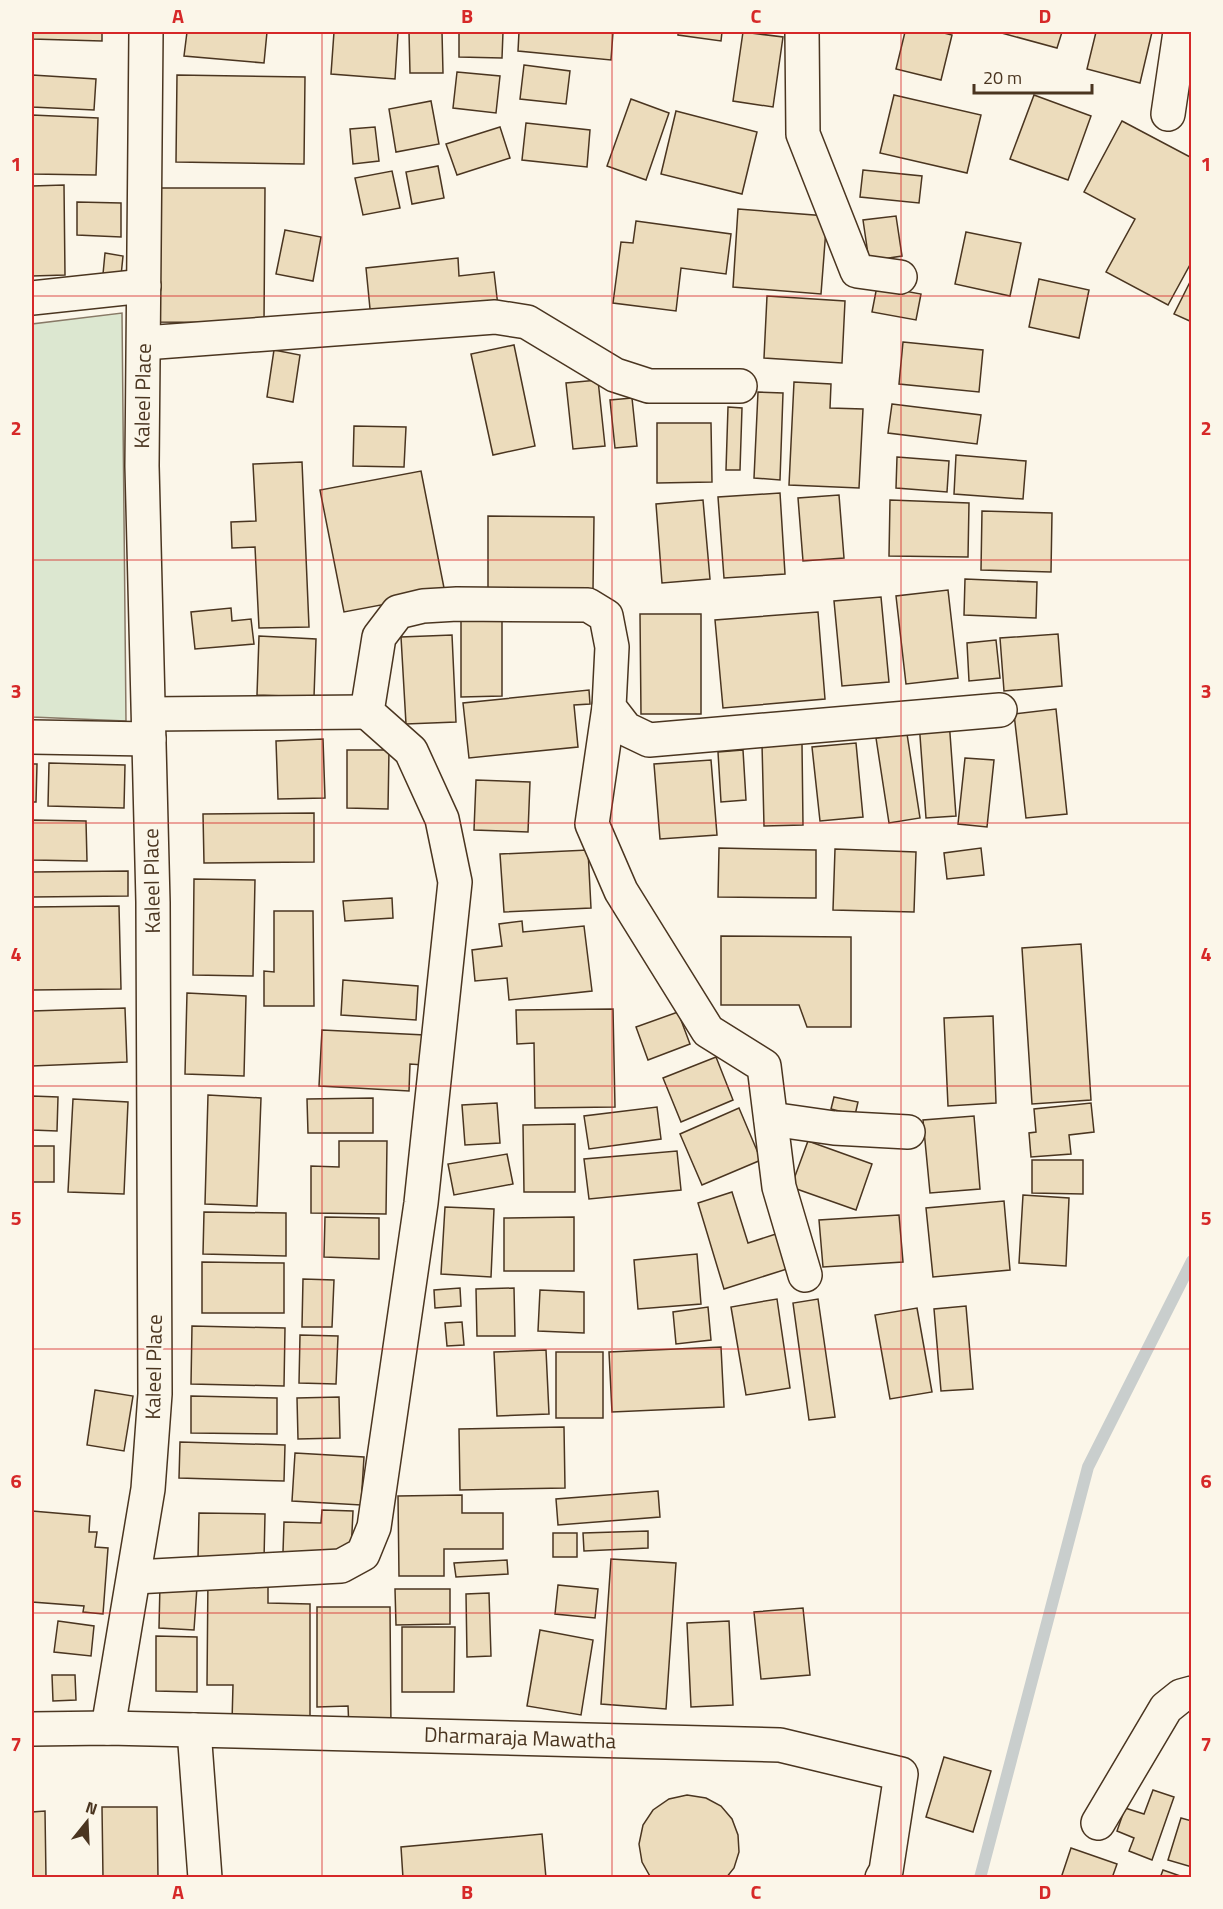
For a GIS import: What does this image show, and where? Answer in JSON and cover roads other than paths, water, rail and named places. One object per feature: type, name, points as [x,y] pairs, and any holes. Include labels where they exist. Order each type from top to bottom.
[{"type":"street","name":"Kaleel Place","points":[[108,1728],[148,1489],[155,1394],[153,914],[142,466],[146,32]]},
{"type":"street","points":[[802,32],[803,134],[857,271],[900,277]]},
{"type":"street","points":[[1168,114],[1180,32]]},
{"type":"street","points":[[32,298],[144,286]]},
{"type":"street","points":[[144,343],[495,317],[527,322],[615,375],[649,386],[740,386]]},
{"type":"street","points":[[367,712],[379,637],[398,612],[423,606],[457,604],[588,605],[606,616],[612,647],[609,707],[592,824],[621,891],[708,1031],[764,1066],[779,1187],[805,1275]]},
{"type":"street","points":[[609,707],[626,729],[649,740],[1000,710]]},
{"type":"street","points":[[32,737],[149,726],[367,712],[411,751],[442,819],[455,882],[421,1203],[374,1527],[363,1554],[341,1566],[135,1577]]},
{"type":"street","points":[[771,1119],[834,1128],[908,1132]]},
{"type":"street","points":[[1098,1823],[1166,1707],[1181,1696],[1191,1693]]},
{"type":"street","name":"Dharmaraja Mawatha","points":[[32,1729],[108,1728],[780,1745],[901,1774],[886,1871],[882,1878]]},
{"type":"street","points":[[194,1730],[205,1878]]},
{"type":"waterway","points":[[980,1878],[1088,1467],[1192,1261]]}]
